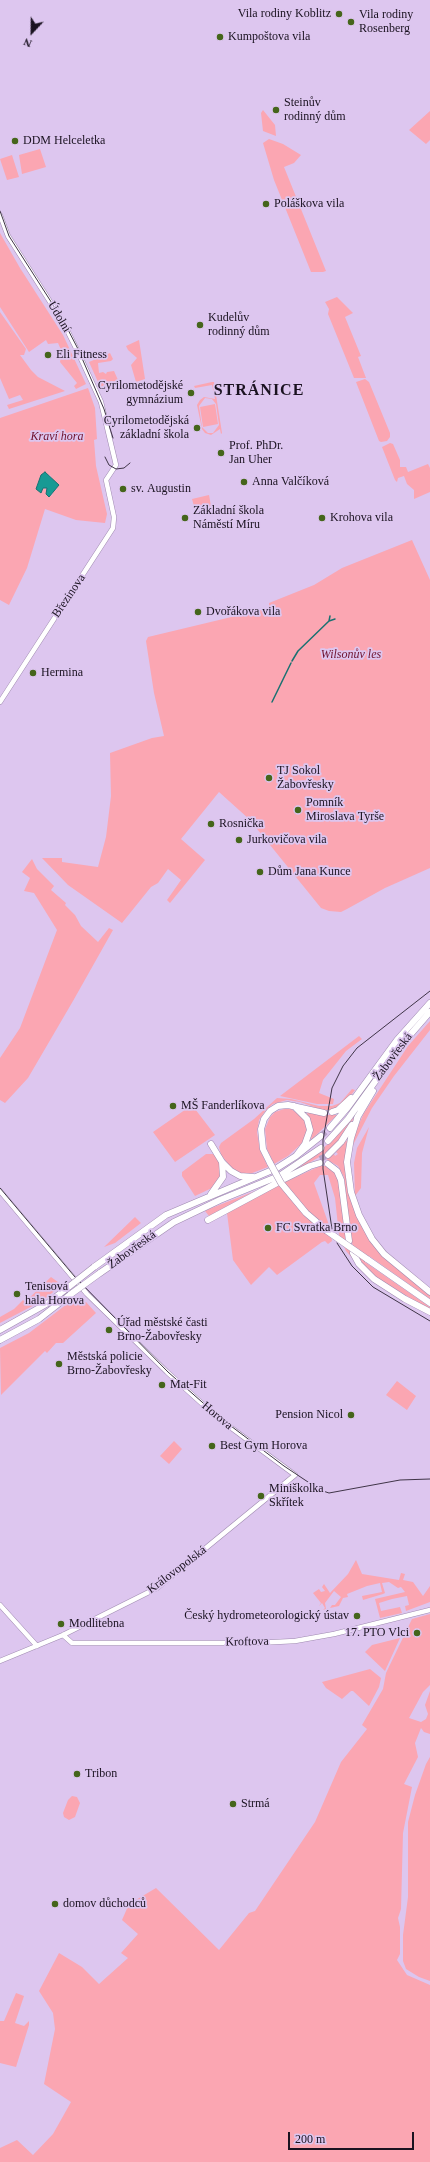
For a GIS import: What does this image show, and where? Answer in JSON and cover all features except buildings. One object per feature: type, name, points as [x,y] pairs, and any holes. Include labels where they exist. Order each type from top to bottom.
[{"type":"highway","name":"Žabovřeská","points":[[330,1128],[364,1086],[397,1040],[430,1003]]},
{"type":"highway","name":"Žabovřeská","points":[[328,1141],[348,1119],[403,1043],[430,1012]]},
{"type":"highway","points":[[328,1155],[341,1142],[358,1116],[378,1076]]},
{"type":"highway","points":[[332,1112],[338,1110],[364,1086]]},
{"type":"highway","points":[[324,1113],[293,1105],[282,1105],[274,1108],[262,1124],[262,1142],[270,1163],[281,1183],[306,1213],[320,1225],[430,1302]]},
{"type":"highway","points":[[293,1105],[304,1114],[309,1124],[308,1139],[296,1156]]},
{"type":"highway","points":[[358,1116],[351,1138],[347,1162],[351,1192],[356,1208],[376,1245],[430,1292]]},
{"type":"highway","points":[[277,1168],[296,1156],[321,1136]]},
{"type":"highway","points":[[211,1144],[222,1162],[237,1175],[257,1177]]},
{"type":"highway","points":[[320,1161],[282,1177],[321,1148]]},
{"type":"highway","points":[[209,1195],[218,1186],[222,1177],[222,1162]]},
{"type":"highway","points":[[328,1164],[336,1169],[341,1180],[349,1241]]},
{"type":"highway","name":"Žabovřeská","points":[[0,1330],[48,1303],[94,1267],[166,1215],[209,1195],[270,1171]]},
{"type":"highway","name":"Žabovřeská","points":[[0,1340],[39,1319],[156,1232],[207,1206],[275,1180],[268,1186]]},
{"type":"highway","points":[[243,1191],[268,1186]]},
{"type":"highway","points":[[208,1220],[268,1186]]},
{"type":"highway","points":[[353,1254],[359,1264],[374,1279],[405,1299],[430,1312]]},
{"type":"street","name":"Údolní","points":[[0,215],[8,236],[63,322],[83,362],[106,420],[116,462],[114,471],[107,478],[106,482]]},
{"type":"street","name":"Březinova","points":[[0,702],[112,528],[114,517],[106,482]]},
{"type":"street","name":"Horova","points":[[0,1192],[87,1294],[167,1372],[218,1418],[295,1475]]},
{"type":"street","name":"Královopolská","points":[[0,1661],[63,1635],[157,1588],[295,1475]]},
{"type":"street","points":[[0,1605],[37,1646]]},
{"type":"street","name":"Kroftova","points":[[63,1635],[72,1643],[256,1643],[295,1641],[334,1634],[430,1610]]},
{"type":"green space","points":[[263,110],[275,125],[276,136],[263,131],[261,113]]},
{"type":"green space","points":[[430,111],[430,140],[426,144],[409,130]]},
{"type":"green space","points":[[269,139],[283,144],[301,155],[294,163],[284,167],[326,271],[311,272],[274,180],[263,143]]},
{"type":"green space","points":[[40,149],[46,167],[22,174],[19,155]]},
{"type":"green space","points":[[12,155],[19,177],[7,180],[0,159]]},
{"type":"green space","points":[[0,233],[20,268],[63,335],[86,384],[76,389],[74,386],[77,383],[60,362],[62,352],[58,343],[48,344],[46,340],[29,352],[0,307]]},
{"type":"green space","points":[[337,297],[353,313],[345,317],[361,356],[358,357],[366,378],[354,378],[328,314],[329,309],[325,302]]},
{"type":"green space","points":[[0,312],[26,349],[24,355],[20,355],[31,370],[38,377],[65,391],[9,409],[7,405],[23,400],[20,395],[9,399],[0,378]]},
{"type":"green space","points":[[139,340],[145,379],[136,382],[131,365],[137,358],[128,350],[126,346]]},
{"type":"green space","points":[[110,353],[113,359],[111,361],[98,363],[99,373],[103,372],[106,374],[107,372],[114,371],[118,380],[100,387],[99,384],[101,381],[98,382],[89,362]]},
{"type":"green space","points":[[365,379],[369,382],[390,433],[390,437],[387,441],[379,441],[356,382]]},
{"type":"green space","points":[[214,382],[221,434],[220,429],[211,435],[205,433],[202,429],[197,405],[204,397],[215,399],[212,385],[195,388],[194,386]],"holes":[[[205,398],[212,399],[216,404],[219,425],[213,433],[208,433],[202,427],[199,406]]]},
{"type":"green space","name":"Kraví hora","points":[[88,388],[95,408],[97,439],[94,440],[96,466],[107,514],[105,523],[76,520],[45,509],[27,568],[9,605],[0,600],[0,418]],"holes":[[[50,475],[57,489],[53,491],[52,496],[47,488],[42,489],[37,485],[41,479]]]},
{"type":"green space","points":[[215,404],[218,424],[203,427],[200,407]]},
{"type":"green space","points":[[390,443],[393,444],[400,460],[400,467],[406,467],[408,472],[428,464],[430,468],[430,492],[414,499],[414,490],[407,484],[404,476],[398,478],[397,482],[395,480],[382,447]]},
{"type":"green space","points":[[209,495],[211,506],[195,510],[192,499]]},
{"type":"green space","name":"Wilsonův les","points":[[412,540],[430,580],[430,868],[385,888],[341,912],[329,911],[321,908],[249,819],[219,792],[181,839],[205,860],[170,903],[167,900],[181,880],[168,869],[158,883],[151,887],[122,923],[68,885],[42,858],[62,858],[62,862],[98,867],[106,837],[111,796],[110,753],[152,738],[164,736],[154,693],[146,641],[148,637],[269,608],[269,603],[314,585],[342,568]]},
{"type":"green space","points":[[32,859],[37,869],[54,886],[51,890],[66,903],[65,905],[75,915],[81,926],[98,942],[109,928],[113,930],[28,1078],[5,1103],[0,1100],[0,1058],[20,1028],[57,930],[34,893],[24,891],[30,878],[22,872]]},
{"type":"green space","points":[[430,1021],[430,1030],[394,1076],[372,1108],[353,1145],[355,1133],[364,1113],[408,1046]]},
{"type":"green space","points":[[359,1036],[362,1039],[346,1051],[323,1080],[319,1093],[334,1099],[333,1104],[317,1104],[280,1096]]},
{"type":"green space","points":[[352,1089],[355,1090],[348,1099],[336,1108],[330,1110],[322,1110],[300,1102],[287,1100],[273,1104],[266,1110],[259,1120],[257,1132],[260,1150],[268,1167],[247,1175],[235,1172],[221,1155],[219,1147],[221,1143],[254,1119],[277,1098],[291,1099],[319,1106],[332,1106],[340,1103]]},
{"type":"green space","points":[[192,1105],[215,1135],[175,1162],[153,1132]]},
{"type":"green space","points":[[284,1109],[291,1109],[304,1118],[307,1130],[303,1142],[288,1156],[274,1164],[267,1149],[265,1129],[270,1117],[275,1112]]},
{"type":"green space","points":[[308,1111],[320,1115],[337,1115],[311,1140],[312,1128],[307,1114]]},
{"type":"green space","points":[[355,1116],[345,1135],[328,1152],[295,1171],[333,1140]]},
{"type":"green space","points":[[369,1127],[362,1153],[361,1188],[355,1196],[354,1163],[357,1148]]},
{"type":"green space","points":[[347,1140],[346,1153],[349,1192],[363,1229],[370,1241],[430,1294],[430,1299],[369,1256],[365,1262],[430,1307],[430,1310],[374,1276],[360,1262],[353,1247],[350,1233],[344,1177],[338,1166],[326,1159],[334,1154],[335,1156],[338,1154],[336,1152]]},
{"type":"green space","points":[[206,1154],[213,1154],[220,1162],[220,1178],[214,1187],[195,1196],[182,1176],[182,1172]]},
{"type":"green space","name":"FC Svratka Brno","points":[[320,1166],[328,1166],[338,1174],[349,1249],[353,1259],[346,1251],[339,1235],[335,1198],[328,1175],[320,1175],[314,1183],[329,1225],[332,1241],[328,1244],[325,1241],[322,1242],[277,1275],[269,1267],[251,1285],[233,1260],[227,1213],[257,1195]]},
{"type":"green space","points":[[255,1191],[209,1216],[205,1211],[209,1209]]},
{"type":"green space","points":[[135,1217],[141,1223],[115,1243],[104,1247]]},
{"type":"green space","points":[[51,1277],[62,1285],[42,1301],[0,1323],[0,1317],[14,1309],[23,1300],[25,1302]]},
{"type":"green space","points":[[76,1300],[81,1306],[86,1302],[96,1313],[63,1343],[56,1343],[47,1353],[45,1351],[1,1395],[0,1348],[29,1333],[71,1301]]},
{"type":"green space","points":[[397,1381],[416,1396],[407,1410],[386,1395]]},
{"type":"green space","points":[[174,1441],[182,1449],[169,1464],[160,1456]]},
{"type":"green space","points":[[356,1560],[362,1574],[399,1580],[401,1573],[405,1574],[403,1580],[413,1582],[423,1596],[430,1586],[430,1602],[406,1611],[405,1606],[409,1605],[407,1596],[379,1603],[381,1611],[400,1607],[402,1613],[380,1618],[375,1599],[405,1592],[401,1587],[398,1588],[389,1582],[382,1583],[385,1593],[383,1594],[363,1600],[362,1596],[382,1592],[380,1583],[367,1586],[347,1594],[348,1597],[343,1598],[339,1606],[330,1608],[332,1605],[335,1605],[341,1597],[334,1591],[325,1603],[326,1609],[323,1610],[325,1608],[322,1603],[319,1606],[321,1603],[313,1593],[319,1589],[321,1592],[325,1591],[322,1587],[324,1584],[330,1593],[348,1574]]},
{"type":"green space","points":[[430,1614],[430,1685],[423,1692],[409,1718],[421,1722],[426,1719],[428,1714],[425,1705],[430,1691],[430,1734],[424,1732],[421,1728],[415,1743],[418,1757],[404,1784],[412,1787],[403,1833],[401,1909],[398,1918],[400,1927],[400,1954],[397,1960],[407,1975],[430,1985],[430,2162],[0,2162],[0,2148],[17,2140],[33,2155],[53,2134],[71,2102],[44,2084],[55,2029],[53,2013],[39,1991],[59,1953],[82,1967],[99,1984],[128,1958],[121,1953],[138,1934],[122,1920],[129,1904],[156,1888],[219,1950],[249,1913],[255,1911],[315,1822],[341,1762],[367,1729],[362,1725],[383,1689],[386,1673],[412,1619]]},
{"type":"green space","points":[[400,1638],[385,1671],[365,1652],[372,1645]]},
{"type":"green space","points":[[370,1669],[381,1678],[379,1687],[369,1706],[353,1691],[342,1699],[326,1688],[322,1682]]},
{"type":"green space","points":[[430,1757],[430,1981],[419,1977],[406,1969],[403,1961],[403,1935],[408,1897],[408,1822],[415,1795]]},
{"type":"green space","points":[[72,1796],[77,1797],[80,1803],[75,1817],[69,1820],[64,1817],[63,1813],[68,1800]]},
{"type":"green space","points":[[16,1993],[24,1996],[15,2023],[24,2026],[29,2021],[29,2025],[16,2067],[0,2063],[0,2021],[4,2021]]},
{"type":"shaded area","points":[[45,472],[59,485],[49,497],[46,494],[47,488],[43,488],[41,493],[36,489],[41,475]]},
{"type":"waterway","points":[[292,661],[298,651],[329,621],[330,616]]},
{"type":"waterway","points":[[329,621],[335,619]]},
{"type":"waterway","points":[[272,702],[291,663]]},
{"type":"tunnel","points":[[321,1136],[330,1128]]},
{"type":"tunnel","points":[[320,1159],[328,1155]]},
{"type":"tram line","points":[[0,211],[9,236],[64,322],[78,349],[104,409],[113,438]]},
{"type":"tram line","points":[[105,457],[109,465],[116,469],[124,468],[130,463]]},
{"type":"tram line","points":[[332,1229],[323,1169],[323,1140],[332,1088],[343,1066],[357,1048],[430,991]]},
{"type":"tram line","points":[[0,1188],[75,1277],[168,1372],[219,1417],[284,1466],[320,1490],[329,1493],[400,1480],[430,1479]]},
{"type":"tram line","points":[[337,1243],[352,1266],[373,1287],[430,1321]]},
{"type":"place","name":"Vila rodiny Koblitz","points":[[339,14]]},
{"type":"place","name":"Vila rodiny Rosenberg","points":[[351,22]]},
{"type":"place","name":"Kumpoštova vila","points":[[220,37]]},
{"type":"place","name":"Steinův rodinný dům","points":[[276,110]]},
{"type":"place","name":"DDM Helceletka","points":[[15,141]]},
{"type":"place","name":"Poláškova vila","points":[[266,204]]},
{"type":"place","name":"Kudelův rodinný dům","points":[[200,325]]},
{"type":"place","name":"Eli Fitness","points":[[48,355]]},
{"type":"place","name":"Cyrilometodějské gymnázium","points":[[191,393]]},
{"type":"place","name":"Cyrilometodějská základní škola","points":[[197,428]]},
{"type":"place","name":"Prof. PhDr. Jan Uher","points":[[221,453]]},
{"type":"place","name":"Anna Valčíková","points":[[244,482]]},
{"type":"place","name":"sv. Augustin","points":[[123,489]]},
{"type":"place","name":"Základní škola Náměstí Míru","points":[[185,518]]},
{"type":"place","name":"Krohova vila","points":[[322,518]]},
{"type":"place","name":"Dvořákova vila","points":[[198,612]]},
{"type":"place","name":"Hermina","points":[[33,673]]},
{"type":"place","name":"TJ Sokol Žabovřesky","points":[[269,778]]},
{"type":"place","name":"Pomník Miroslava Tyrše","points":[[298,810]]},
{"type":"place","name":"Rosnička","points":[[211,824]]},
{"type":"place","name":"Jurkovičova vila","points":[[239,840]]},
{"type":"place","name":"Dům Jana Kunce","points":[[260,872]]},
{"type":"place","name":"MŠ Fanderlíkova","points":[[173,1106]]},
{"type":"place","name":"FC Svratka Brno","points":[[268,1228]]},
{"type":"place","name":"Tenisová hala Horova","points":[[17,1294]]},
{"type":"place","name":"Úřad městské časti Brno-Žabovřesky","points":[[109,1330]]},
{"type":"place","name":"Městská policie Brno-Žabovřesky","points":[[59,1364]]},
{"type":"place","name":"Mat-Fit","points":[[162,1385]]},
{"type":"place","name":"Pension Nicol","points":[[351,1415]]},
{"type":"place","name":"Best Gym Horova","points":[[212,1446]]},
{"type":"place","name":"Miniškolka Skřítek","points":[[261,1496]]},
{"type":"place","name":"Český hydrometeorologický ústav","points":[[357,1616]]},
{"type":"place","name":"Modlitebna","points":[[61,1624]]},
{"type":"place","name":"17. PTO Vlci","points":[[417,1633]]},
{"type":"place","name":"Tribon","points":[[77,1774]]},
{"type":"place","name":"Strmá","points":[[233,1804]]},
{"type":"place","name":"domov důchodců","points":[[55,1904]]},
{"type":"district","name":"STRÁNICE","points":[[259,391]]}]
